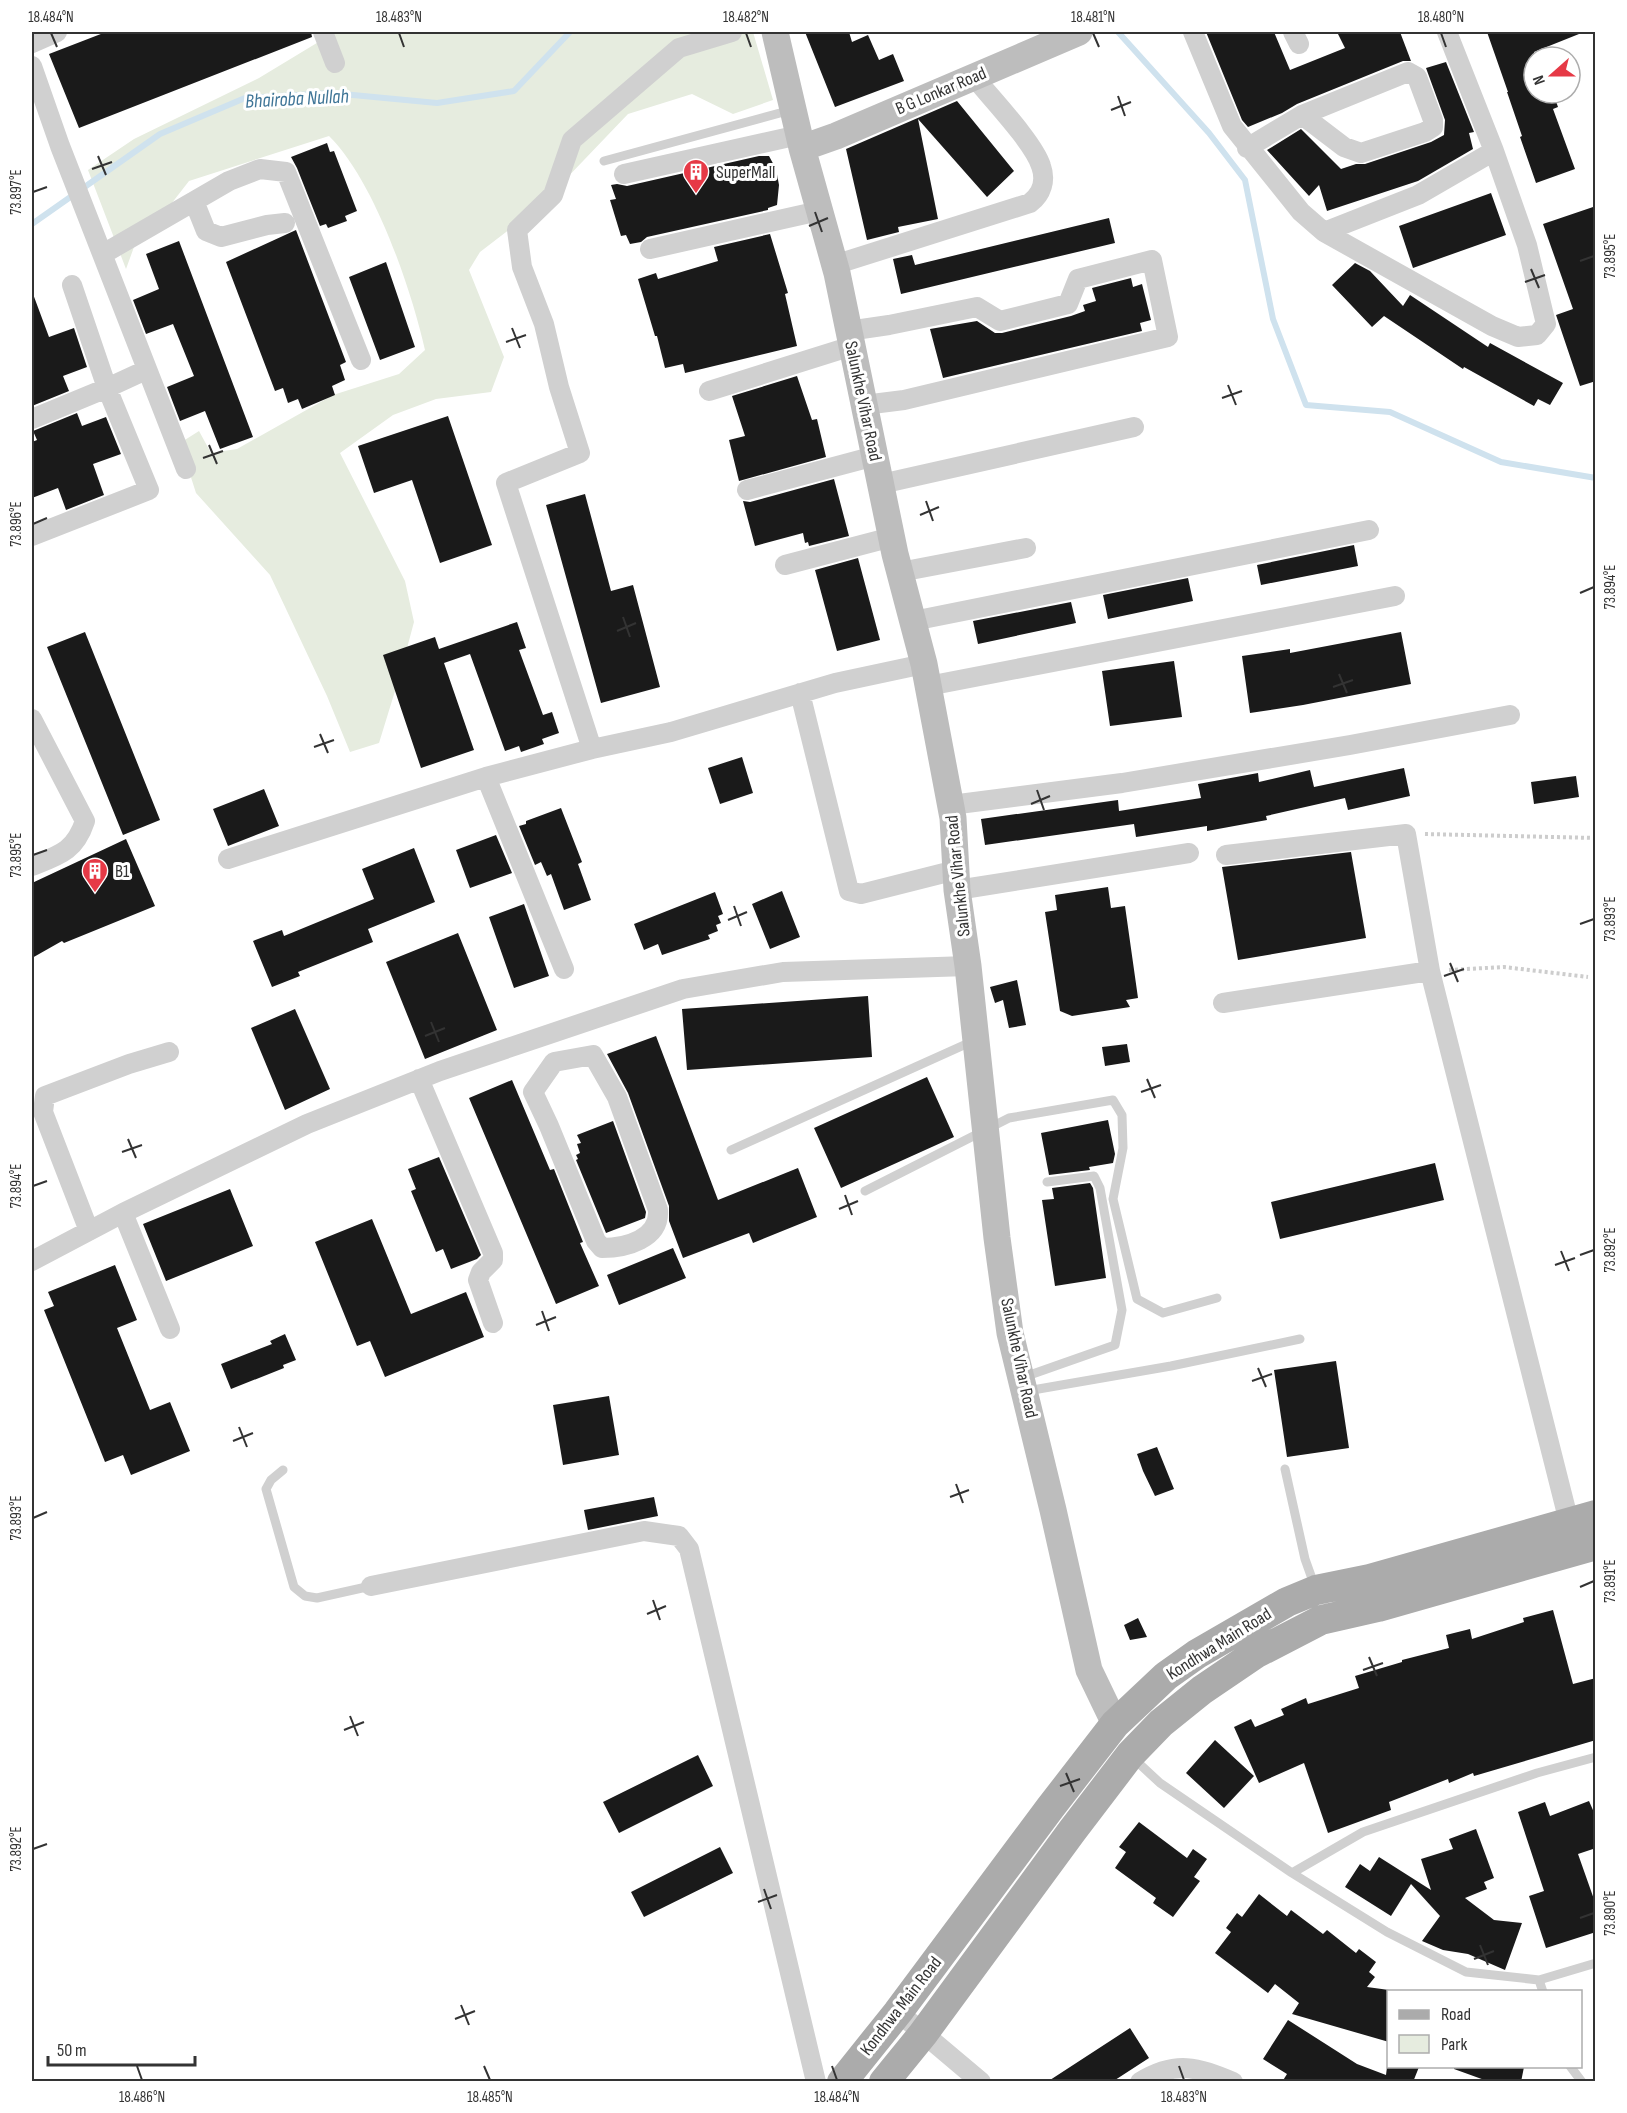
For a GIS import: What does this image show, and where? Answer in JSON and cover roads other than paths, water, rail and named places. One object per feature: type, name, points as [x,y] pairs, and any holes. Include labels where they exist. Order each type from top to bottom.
[{"type":"main road","name":"Kondhwa Main Road","points":[[842,2082],[898,2012],[1115,1724],[1166,1676],[1197,1654],[1287,1602],[1326,1587],[1370,1579],[1582,1518]]},
{"type":"main road","name":"Kondhwa Main Road","points":[[884,2082],[924,2034],[1130,1755],[1161,1723],[1185,1703],[1255,1654],[1321,1620],[1378,1607],[1596,1545]]},
{"type":"main road","points":[[1326,1587],[1346,1614]]},
{"type":"street","points":[[32,43],[57,32]]},
{"type":"street","points":[[323,32],[335,63]]},
{"type":"street","points":[[592,749],[506,483],[580,453],[559,387],[544,324],[522,267],[517,230],[553,195],[572,140],[679,48],[732,32]]},
{"type":"street","name":"Salunkhe Vihar Road","points":[[775,32],[798,131],[834,265],[892,537],[926,675],[951,805],[956,880],[968,966],[997,1238],[1009,1322],[1089,1670],[1115,1724]]},
{"type":"street","name":"B G Lonkar Road","points":[[798,131],[836,136],[1079,32]]},
{"type":"street","points":[[1193,32],[1232,126],[1247,148],[1301,212],[1324,232],[1492,326],[1518,337],[1537,335],[1546,324],[1527,245],[1494,151],[1447,32]]},
{"type":"street","points":[[32,66],[60,146],[186,469]]},
{"type":"street","points":[[1247,148],[1302,115],[1408,72],[1417,77],[1433,120],[1432,127],[1425,132],[1361,153],[1344,147],[1302,115]]},
{"type":"street","points":[[834,265],[1030,203],[1037,198],[1044,178],[1041,164],[1020,132],[974,77]]},
{"type":"street","points":[[624,174],[798,131]]},
{"type":"street","points":[[1324,232],[1418,195],[1494,151]]},
{"type":"street","points":[[103,254],[229,181],[260,169],[286,172],[361,360]]},
{"type":"street","points":[[194,201],[206,231],[222,237],[267,225],[285,223]]},
{"type":"street","points":[[650,249],[819,211]]},
{"type":"street","points":[[709,391],[889,325],[977,307],[1000,321],[1068,304],[1078,279],[1152,260],[1168,337],[904,400],[864,405]]},
{"type":"street","points":[[32,536],[149,490],[107,388],[72,285]]},
{"type":"street","points":[[32,419],[146,369]]},
{"type":"street","points":[[881,484],[1134,427]]},
{"type":"street","points":[[747,490],[875,456]]},
{"type":"street","points":[[913,621],[1369,530]]},
{"type":"street","points":[[785,565],[892,537]]},
{"type":"street","points":[[900,572],[1026,548]]},
{"type":"street","points":[[228,859],[486,777],[592,749],[671,732],[835,683],[926,675],[1395,596]]},
{"type":"street","points":[[800,693],[849,891],[861,894],[956,880],[1189,853]]},
{"type":"street","points":[[951,805],[1133,782],[1350,746],[1510,715]]},
{"type":"street","points":[[32,719],[86,821],[74,845],[63,853],[32,866]]},
{"type":"street","points":[[486,777],[564,969]]},
{"type":"street","points":[[1226,855],[1406,834],[1430,971],[1582,1518]]},
{"type":"street","points":[[32,1261],[123,1213],[307,1124],[419,1079],[683,989],[783,972],[968,966]]},
{"type":"street","points":[[1223,1003],[1430,971]]},
{"type":"street","points":[[542,1037],[554,1062]]},
{"type":"street","points":[[89,1231],[43,1112],[45,1096],[129,1064],[169,1052]]},
{"type":"street","points":[[593,1055],[617,1097],[658,1210],[659,1220],[654,1230],[639,1240],[611,1248],[602,1248],[596,1241],[533,1092],[554,1062],[593,1055]]},
{"type":"street","points":[[419,1079],[493,1253],[492,1260],[481,1272],[478,1280],[493,1323]]},
{"type":"street","points":[[123,1213],[170,1329]]},
{"type":"street","points":[[370,1586],[644,1531],[679,1536],[689,1549],[816,2082]]},
{"type":"street","points":[[898,2012],[981,2082]]},
{"type":"street","points":[[1140,2082],[1155,2073],[1177,2066],[1202,2069],[1233,2082]]},
{"type":"lane","points":[[604,161],[798,131]]},
{"type":"lane","points":[[731,1150],[976,1040]]},
{"type":"lane","points":[[865,1191],[1009,1118],[1113,1100],[1122,1115],[1123,1148],[1113,1199],[1137,1299],[1163,1314],[1217,1298]]},
{"type":"lane","points":[[1023,1385],[1116,1345],[1122,1310],[1100,1188],[1094,1176],[1047,1182]]},
{"type":"lane","points":[[1023,1385],[1171,1366],[1300,1339]]},
{"type":"lane","points":[[1285,1469],[1305,1559],[1326,1587]]},
{"type":"lane","points":[[283,1470],[271,1480],[266,1489],[294,1587],[305,1596],[317,1598],[370,1586]]},
{"type":"lane","points":[[1130,1755],[1160,1783],[1292,1873],[1387,1932],[1466,1972],[1539,1980],[1596,1963]]},
{"type":"lane","points":[[1292,1873],[1364,1832],[1537,1773],[1596,1757]]},
{"type":"lane","points":[[1539,1980],[1542,1990]]},
{"type":"lane","points":[[1571,2068],[1582,2082]]},
{"type":"waterway","name":"Bhairoba Nullah","points":[[32,224],[160,134],[245,98],[332,93],[437,103],[514,91],[570,32]]},
{"type":"waterway","points":[[1118,32],[1209,133],[1245,180],[1273,319],[1306,405],[1390,412],[1501,462],[1596,478]]},
{"type":"place","name":"SuperMall","points":[[696,195]]},
{"type":"place","name":"B1","points":[[95,894]]}]
